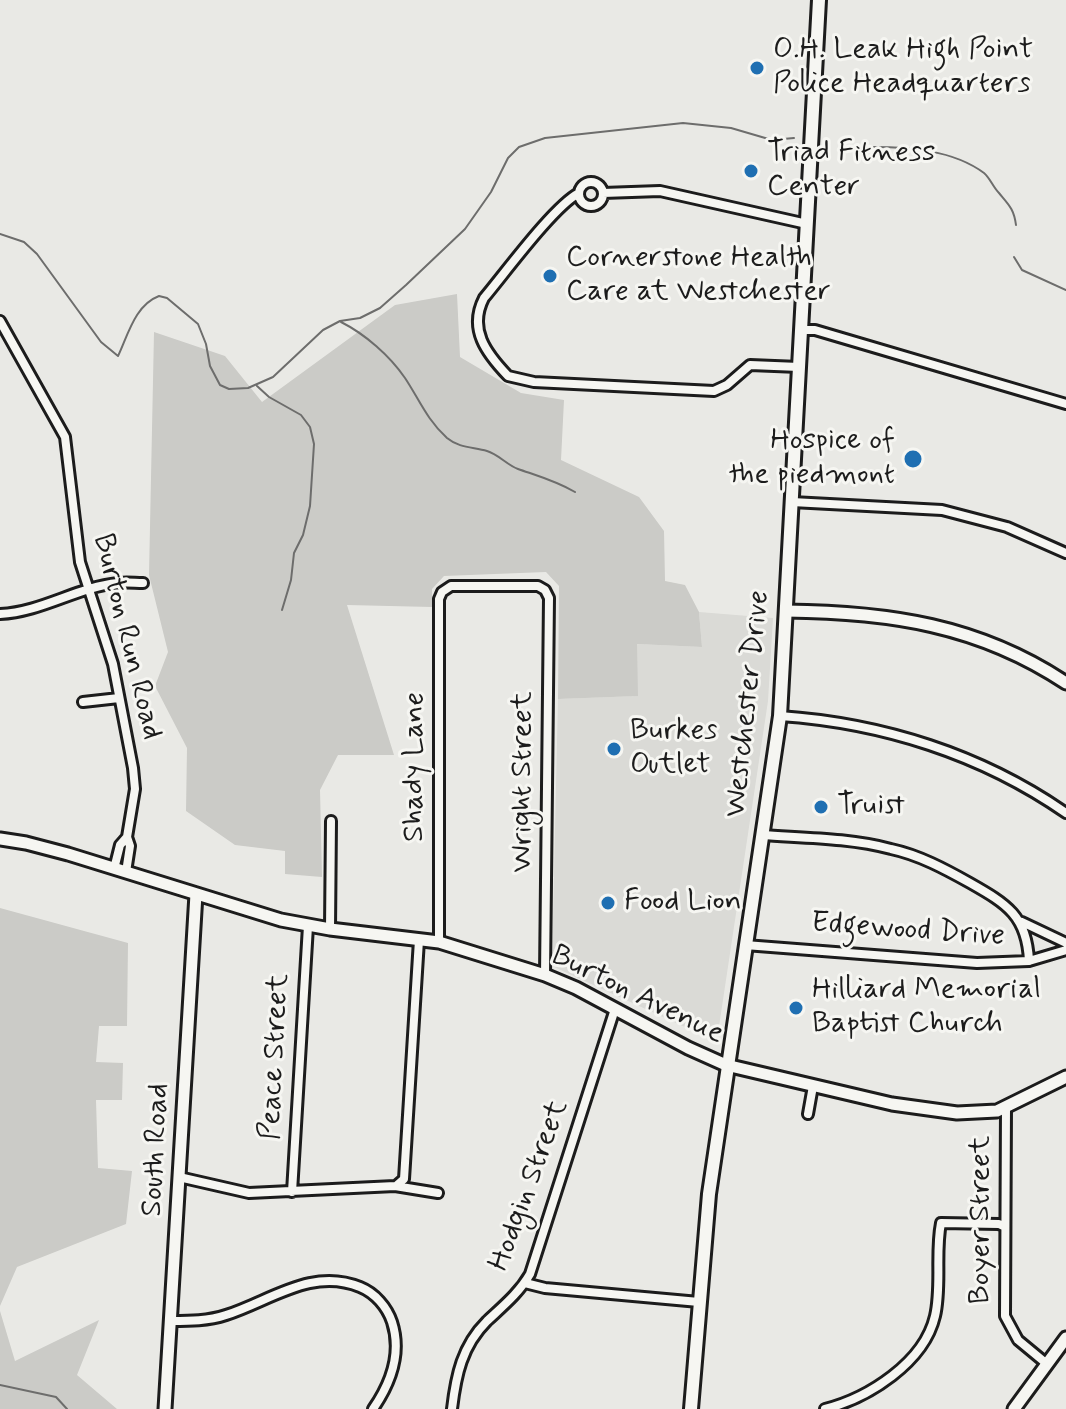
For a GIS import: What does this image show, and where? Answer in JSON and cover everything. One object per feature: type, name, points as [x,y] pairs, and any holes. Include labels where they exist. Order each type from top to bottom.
[{"type":"main road","name":"Westchester Drive","points":[[691,1409],[709,1194],[780,716],[819,0]]},
{"type":"street","points":[[579,193],[583,204],[591,206],[601,201],[603,193],[597,184],[589,182],[569,198],[478,309],[478,334],[508,376],[534,382],[714,391],[727,385],[750,365],[799,367]]},
{"type":"street","points":[[603,193],[660,191],[807,224]]},
{"type":"street","name":"Burton Run Road","points":[[0,321],[65,437],[80,562],[113,664],[135,789],[127,837],[130,846],[120,870]]},
{"type":"street","points":[[801,330],[815,330],[1066,404]]},
{"type":"street","points":[[792,502],[942,510],[1007,527],[1066,553]]},
{"type":"street","points":[[0,614],[39,607],[88,589],[117,583],[143,583]]},
{"type":"street","name":"Wright Street","points":[[442,592],[451,586],[530,584],[545,590],[549,598],[545,975]]},
{"type":"street","name":"Shady Lane","points":[[439,942],[439,599],[442,592]]},
{"type":"street","points":[[786,611],[844,611],[933,624],[988,641],[1066,683]]},
{"type":"street","points":[[83,702],[119,698]]},
{"type":"street","points":[[780,716],[837,722],[919,741],[993,770],[1066,813]]},
{"type":"street","points":[[330,929],[331,821]]},
{"type":"street","points":[[762,835],[855,842],[914,856],[999,900],[1022,922],[1066,943]]},
{"type":"street","name":"Burton Avenue","points":[[0,839],[32,844],[281,920],[439,942],[545,975],[576,988],[726,1065],[892,1104],[974,1114],[1006,1108],[1066,1077]]},
{"type":"street","name":"South Road","points":[[165,1409],[196,894]]},
{"type":"street","points":[[1022,922],[1029,961]]},
{"type":"street","name":"Peace Street","points":[[292,1192],[308,926]]},
{"type":"street","points":[[395,1186],[404,1179],[419,940]]},
{"type":"street","name":"Edgewood Drive","points":[[745,945],[949,962],[1007,963],[1029,961],[1066,950]]},
{"type":"street","name":"Hodgin Street","points":[[452,1409],[458,1368],[471,1340],[525,1283],[536,1260],[615,1009]]},
{"type":"street","points":[[808,1114],[813,1086]]},
{"type":"street","name":"Boyer Street","points":[[1006,1108],[1005,1316],[1018,1340],[1047,1364]]},
{"type":"street","points":[[179,1177],[249,1193],[395,1186],[438,1193]]},
{"type":"street","points":[[825,1409],[864,1395],[907,1361],[926,1340],[936,1314],[941,1223],[999,1224],[1005,1227]]},
{"type":"street","points":[[171,1321],[211,1319],[284,1290],[325,1280],[357,1285],[370,1291],[386,1310],[397,1349],[385,1391],[373,1409]]},
{"type":"street","points":[[525,1283],[545,1288],[699,1302]]},
{"type":"street","points":[[1014,1409],[1066,1338]]},
{"type":"shaded area","points":[[457,294],[460,357],[521,393],[564,400],[561,460],[639,497],[664,531],[665,581],[685,585],[699,612],[702,647],[637,644],[638,696],[558,699],[559,586],[546,572],[444,576],[432,589],[432,607],[347,605],[394,755],[338,755],[320,790],[322,877],[285,874],[285,851],[235,845],[186,811],[187,748],[155,686],[168,652],[149,575],[154,332],[225,356],[262,402],[395,305]]},
{"type":"shaded area","points":[[699,612],[773,618],[768,701],[718,1033],[711,1039],[554,967],[552,962],[558,699],[637,696],[636,644],[702,647]]},
{"type":"shaded area","points":[[0,908],[128,943],[127,1026],[99,1026],[96,1062],[123,1063],[122,1100],[96,1100],[98,1168],[132,1171],[126,1224],[17,1267],[0,1306]]},
{"type":"shaded area","points":[[0,1311],[15,1361],[99,1320],[77,1375],[117,1409],[0,1409]]},
{"type":"waterway","points":[[0,234],[24,242],[37,254],[101,342],[118,356],[138,313],[159,296],[167,298],[198,324],[210,366],[220,385],[229,389],[248,388],[273,377],[323,330],[380,308],[406,285],[465,229],[491,192],[508,158],[519,147],[545,138],[683,123],[731,128],[772,140],[794,138]]},
{"type":"waterway","points":[[873,147],[930,151],[972,165],[986,175],[1008,204],[1016,225]]},
{"type":"waterway","points":[[1014,257],[1022,270],[1066,290]]},
{"type":"waterway","points":[[341,322],[368,339],[392,362],[447,438],[461,445],[491,452],[514,467],[575,492]]},
{"type":"waterway","points":[[257,386],[269,397],[301,415],[310,427],[314,444],[310,506],[303,535],[294,553],[291,580],[282,610]]},
{"type":"waterway","points":[[0,1385],[56,1397],[67,1409]]},
{"type":"place","name":"O.H. Leak High Point Police Headquarters","points":[[757,68]]},
{"type":"place","name":"Triad Fitness Center","points":[[751,171]]},
{"type":"place","name":"Cornerstone Health Care at Westchester","points":[[550,276]]},
{"type":"place","name":"Hospice of the piedmont","points":[[913,459]]},
{"type":"place","name":"Burkes Outlet","points":[[614,749]]},
{"type":"place","name":"Truist","points":[[821,807]]},
{"type":"place","name":"Food Lion","points":[[608,903]]},
{"type":"place","name":"Hilliard Memorial Baptist Church","points":[[796,1008]]}]
